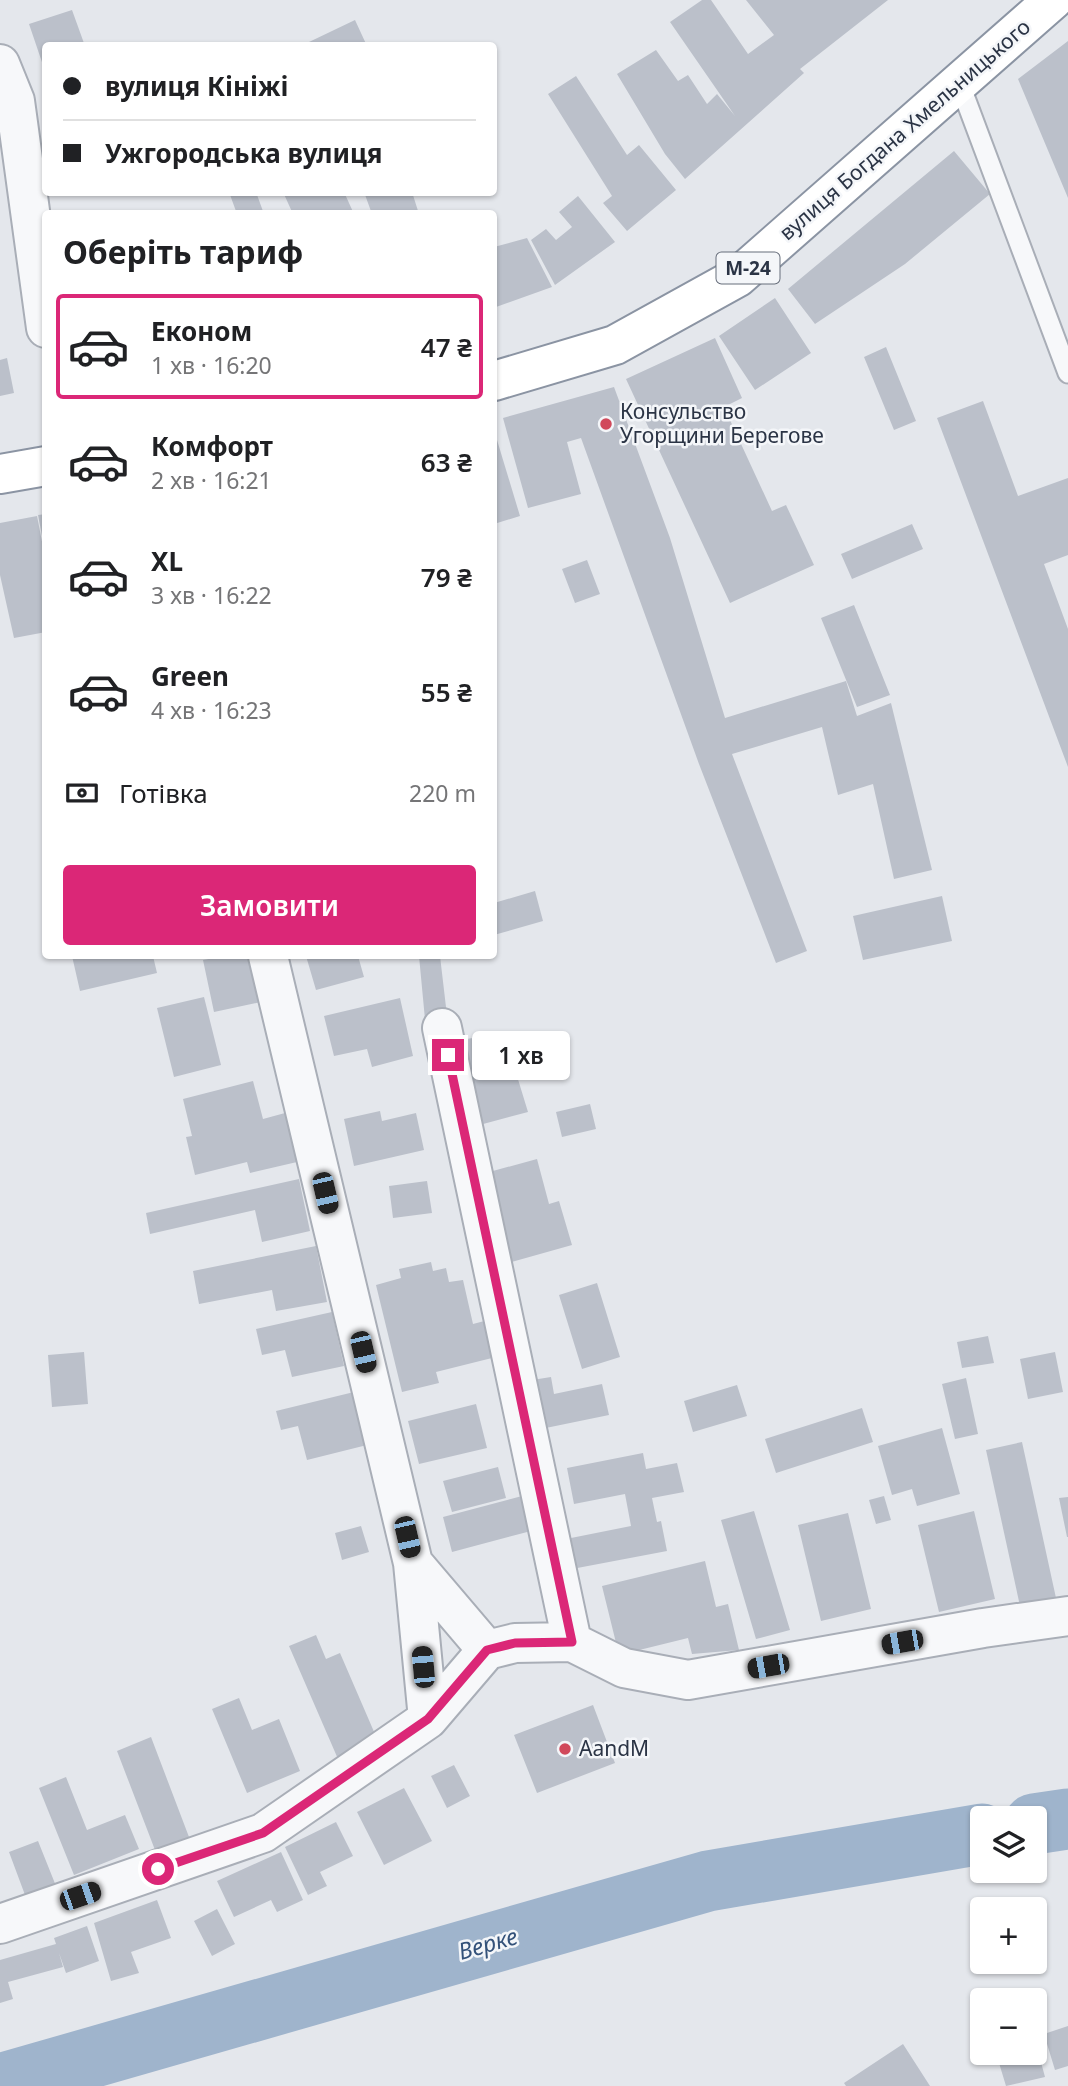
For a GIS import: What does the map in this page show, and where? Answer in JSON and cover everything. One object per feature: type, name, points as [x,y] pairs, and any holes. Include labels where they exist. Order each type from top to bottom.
[{"type":"highway","name":"вулиця Богдана Хмельницького","points":[[497,380],[615,345],[738,277],[1052,0]]},
{"type":"highway","points":[[0,474],[42,468]]},
{"type":"street","points":[[0,64],[15,101],[42,299]]},
{"type":"street","points":[[269,959],[413,1563],[428,1719]]},
{"type":"street","points":[[442,1028],[572,1642]]},
{"type":"street","points":[[413,1563],[487,1650]]},
{"type":"street","points":[[0,1924],[263,1833],[428,1719],[487,1650],[515,1643],[572,1642],[624,1668],[688,1680],[983,1628],[1068,1616]]},
{"type":"lane","points":[[959,82],[1068,373]]},
{"type":"building","points":[[702,0],[711,0],[748,54],[774,35],[746,0],[888,0],[800,69],[804,73],[685,179],[665,154],[617,74],[656,50],[678,81],[688,75],[707,104],[717,94],[735,116],[670,22]]},
{"type":"building","points":[[72,10],[84,42],[42,42],[42,62],[29,24]]},
{"type":"building","points":[[355,20],[365,42],[309,42]]},
{"type":"building","points":[[1068,41],[1068,198],[1018,79]]},
{"type":"building","points":[[576,76],[627,155],[639,145],[676,190],[627,231],[603,203],[612,196],[548,94]]},
{"type":"building","points":[[954,151],[990,194],[905,264],[815,324],[788,289]]},
{"type":"building","points":[[230,196],[257,196],[263,210],[236,210]]},
{"type":"building","points":[[285,196],[346,196],[352,210],[291,210]]},
{"type":"building","points":[[365,196],[413,196],[418,210],[371,210]]},
{"type":"building","points":[[578,196],[615,242],[555,285],[531,240],[546,229],[556,240],[572,227],[559,212]]},
{"type":"building","points":[[527,238],[552,287],[497,307],[497,246]]},
{"type":"building","points":[[775,298],[811,353],[755,390],[719,336]]},
{"type":"building","points":[[715,338],[742,398],[724,407],[772,511],[786,505],[814,565],[730,603],[626,379]]},
{"type":"building","points":[[886,347],[916,421],[894,430],[864,357]]},
{"type":"building","points":[[7,358],[14,393],[0,396],[0,360]]},
{"type":"building","points":[[614,387],[670,538],[725,718],[846,681],[857,716],[891,703],[932,870],[894,879],[873,784],[838,795],[822,727],[732,754],[807,951],[776,963],[699,764],[581,438],[567,442],[581,494],[528,508],[503,418]]},
{"type":"building","points":[[983,401],[1018,496],[1068,478],[1068,555],[1044,564],[1068,629],[1068,767],[937,418]]},
{"type":"building","points":[[497,440],[520,516],[497,523]]},
{"type":"building","points":[[42,514],[42,536],[38,515]]},
{"type":"building","points":[[37,516],[42,542],[42,633],[14,638],[0,575],[0,523]]},
{"type":"building","points":[[912,524],[923,549],[852,579],[841,554]]},
{"type":"building","points":[[587,560],[600,594],[575,603],[562,569]]},
{"type":"building","points":[[854,605],[890,695],[857,707],[821,618]]},
{"type":"building","points":[[535,891],[543,921],[497,934],[497,902]]},
{"type":"building","points":[[942,896],[952,941],[863,960],[853,916]]},
{"type":"building","points":[[73,959],[154,959],[157,973],[80,991]]},
{"type":"building","points":[[252,959],[261,1002],[214,1012],[203,960]]},
{"type":"building","points":[[307,959],[359,959],[364,977],[316,990]]},
{"type":"building","points":[[419,959],[440,959],[448,1024],[426,1030]]},
{"type":"building","points":[[204,997],[221,1065],[174,1077],[157,1008]]},
{"type":"building","points":[[400,998],[413,1056],[372,1067],[367,1049],[334,1056],[324,1016]]},
{"type":"building","points":[[510,1032],[517,1076],[528,1112],[472,1127],[454,1041]]},
{"type":"building","points":[[253,1081],[263,1119],[285,1113],[297,1162],[250,1173],[247,1162],[195,1175],[186,1137],[192,1136],[183,1099]]},
{"type":"building","points":[[590,1104],[596,1129],[562,1137],[556,1112]]},
{"type":"building","points":[[380,1111],[382,1121],[416,1113],[424,1150],[354,1166],[344,1119]]},
{"type":"building","points":[[537,1159],[549,1204],[559,1201],[572,1245],[508,1263],[482,1174]]},
{"type":"building","points":[[299,1179],[310,1231],[262,1242],[255,1210],[150,1234],[146,1213]]},
{"type":"building","points":[[427,1181],[432,1213],[393,1218],[389,1186]]},
{"type":"building","points":[[316,1246],[327,1302],[276,1311],[272,1290],[199,1304],[193,1271]]},
{"type":"building","points":[[431,1262],[433,1271],[446,1268],[449,1282],[463,1280],[473,1324],[492,1319],[500,1356],[436,1372],[439,1383],[402,1392],[376,1285],[401,1278],[399,1269]]},
{"type":"building","points":[[597,1283],[620,1357],[582,1369],[559,1295]]},
{"type":"building","points":[[332,1312],[344,1366],[292,1377],[285,1350],[262,1355],[256,1329]]},
{"type":"building","points":[[988,1336],[994,1363],[962,1368],[957,1342]]},
{"type":"building","points":[[84,1352],[88,1404],[52,1407],[48,1355]]},
{"type":"building","points":[[1055,1352],[1063,1392],[1028,1399],[1020,1359]]},
{"type":"building","points":[[551,1377],[554,1394],[602,1384],[609,1415],[536,1430],[526,1381]]},
{"type":"building","points":[[966,1378],[978,1434],[955,1439],[942,1384]]},
{"type":"building","points":[[737,1385],[747,1416],[693,1432],[684,1401]]},
{"type":"building","points":[[354,1392],[367,1445],[307,1460],[298,1426],[281,1430],[276,1411]]},
{"type":"building","points":[[476,1404],[487,1448],[419,1464],[408,1421]]},
{"type":"building","points":[[862,1408],[873,1442],[776,1473],[765,1439]]},
{"type":"building","points":[[942,1428],[960,1494],[917,1506],[912,1489],[892,1495],[878,1446]]},
{"type":"building","points":[[1022,1442],[1056,1598],[1020,1606],[986,1450]]},
{"type":"building","points":[[643,1453],[646,1469],[677,1463],[684,1492],[652,1498],[657,1522],[661,1521],[667,1551],[572,1569],[566,1539],[631,1526],[625,1494],[574,1504],[567,1468]]},
{"type":"building","points":[[498,1467],[506,1498],[452,1512],[443,1481]]},
{"type":"building","points":[[522,1496],[531,1531],[452,1552],[443,1517]]},
{"type":"building","points":[[884,1496],[891,1520],[876,1524],[869,1500]]},
{"type":"building","points":[[1068,1497],[1068,1537],[1067,1537],[1059,1498]]},
{"type":"building","points":[[754,1511],[790,1630],[756,1639],[721,1520]]},
{"type":"building","points":[[974,1511],[995,1599],[939,1612],[918,1525]]},
{"type":"building","points":[[848,1513],[871,1609],[821,1621],[798,1525]]},
{"type":"building","points":[[361,1526],[369,1552],[342,1560],[335,1533]]},
{"type":"building","points":[[705,1561],[716,1607],[728,1604],[739,1650],[692,1654],[688,1638],[619,1655],[602,1586]]},
{"type":"building","points":[[316,1635],[326,1659],[340,1653],[378,1741],[338,1759],[289,1646]]},
{"type":"building","points":[[239,1698],[252,1730],[279,1719],[300,1771],[247,1793],[212,1709]]},
{"type":"building","name":"AandM","points":[[593,1705],[615,1763],[537,1793],[514,1735]]},
{"type":"building","points":[[151,1737],[189,1837],[155,1850],[117,1751]]},
{"type":"building","points":[[454,1765],[470,1796],[447,1808],[431,1776]]},
{"type":"building","points":[[66,1777],[87,1830],[125,1815],[139,1849],[74,1875],[39,1788]]},
{"type":"building","points":[[404,1788],[432,1841],[384,1865],[357,1812]]},
{"type":"building","points":[[336,1822],[353,1856],[320,1872],[327,1886],[308,1895],[285,1847]]},
{"type":"building","points":[[38,1841],[58,1891],[28,1903],[9,1852]]},
{"type":"building","points":[[281,1852],[303,1900],[277,1912],[271,1900],[234,1917],[217,1881]]},
{"type":"building","points":[[157,1900],[171,1938],[131,1952],[139,1973],[111,1981],[94,1923]]},
{"type":"building","points":[[217,1909],[235,1944],[212,1956],[194,1921]]},
{"type":"building","points":[[87,1926],[99,1961],[66,1973],[59,1953],[63,1967],[8,1982],[13,1999],[0,2003],[0,1960],[56,1944],[54,1938]]},
{"type":"building","points":[[1068,2026],[1068,2066],[1055,2070],[1047,2044],[1047,2033]]},
{"type":"building","points":[[903,2044],[930,2086],[846,2086],[844,2083]]},
{"type":"building","points":[[1000,2065],[1042,2065],[1045,2077],[1006,2086]]},
{"type":"waterway","name":"Верке","points":[[1047,1822],[1068,1819]]},
{"type":"waterway","name":"Верке","points":[[0,2084],[708,1881],[970,1836]]},
{"type":"place","name":"Консульство Угорщини Берегове","points":[[606,424]]},
{"type":"place","name":"AandM","points":[[565,1749]]},
{"type":"route","points":[[158,1869],[263,1833],[428,1719],[487,1650],[515,1643],[572,1642],[448,1055]]}]
